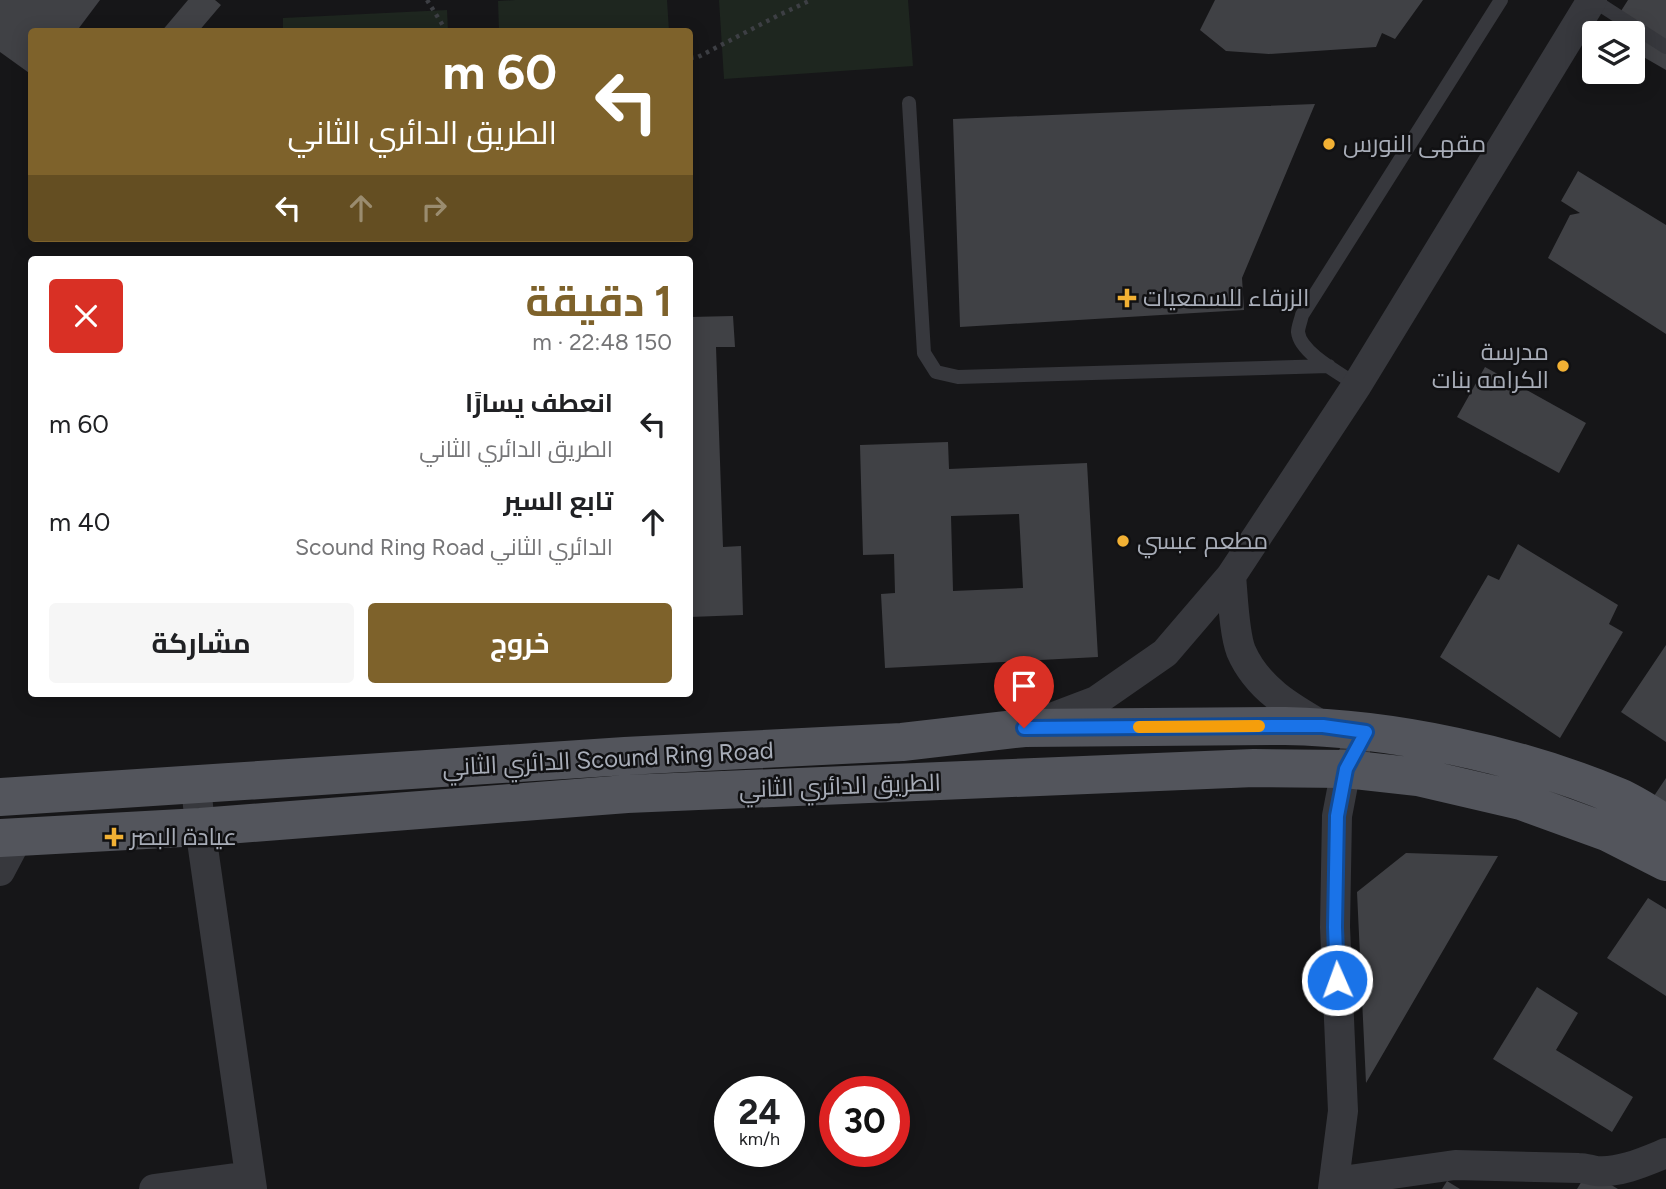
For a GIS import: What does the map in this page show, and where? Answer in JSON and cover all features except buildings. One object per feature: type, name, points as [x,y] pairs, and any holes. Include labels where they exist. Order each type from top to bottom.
[{"type":"main road","name":"الدائري الثاني Scound Ring Road","points":[[0,797],[625,756],[902,742],[1024,728],[1323,726]]},
{"type":"main road","points":[[1323,726],[1421,740],[1538,767],[1621,798],[1666,824]]},
{"type":"main road","points":[[902,742],[905,784]]},
{"type":"main road","name":"الطريق الدائري الثاني","points":[[9,837],[200,827],[627,794],[1254,768],[1346,769],[1418,777],[1521,801],[1609,833],[1666,862]]},
{"type":"street","points":[[1024,728],[1096,701],[1165,653],[1231,576],[1357,385],[1592,0]]},
{"type":"street","points":[[1231,576],[1240,649],[1258,680],[1289,706],[1323,726]]},
{"type":"street","points":[[1366,732],[1346,769],[1337,816],[1335,927],[1343,1111],[1334,1185],[1455,1165],[1573,1179],[1595,1171],[1637,1165],[1666,1153]]},
{"type":"street","points":[[154,1189],[251,1182],[196,784]]},
{"type":"street","points":[[0,871],[9,837]]},
{"type":"lane","points":[[1357,385],[1313,356],[1301,341],[1297,330],[1302,315],[1501,0]]},
{"type":"lane","points":[[1592,0],[1666,47]]},
{"type":"lane","points":[[909,103],[924,353],[936,372],[958,377],[1329,366]]},
{"type":"path","points":[[427,0],[444,28]]},
{"type":"path","points":[[693,58],[811,0]]},
{"type":"shaded area","points":[[667,0],[669,28],[499,28],[498,1]]},
{"type":"shaded area","points":[[719,0],[908,0],[913,66],[724,79]]},
{"type":"shaded area","points":[[447,10],[448,28],[283,28],[283,18]]},
{"type":"slow traffic","points":[[1139,727],[1259,726]]},
{"type":"place","name":"مقهى النورس","points":[[1329,144]]},
{"type":"place","name":"الزرقاء للسمعيات","points":[[1127,298]]},
{"type":"place","name":"مدرسة الكرامه بنات","points":[[1563,366]]},
{"type":"place","name":"مطعم عبسي","points":[[1123,541]]},
{"type":"place","name":"عيادة البصر","points":[[114,837]]},
{"type":"route","points":[[1024,728],[1323,726],[1366,732],[1346,769],[1337,816],[1337,980]]}]
